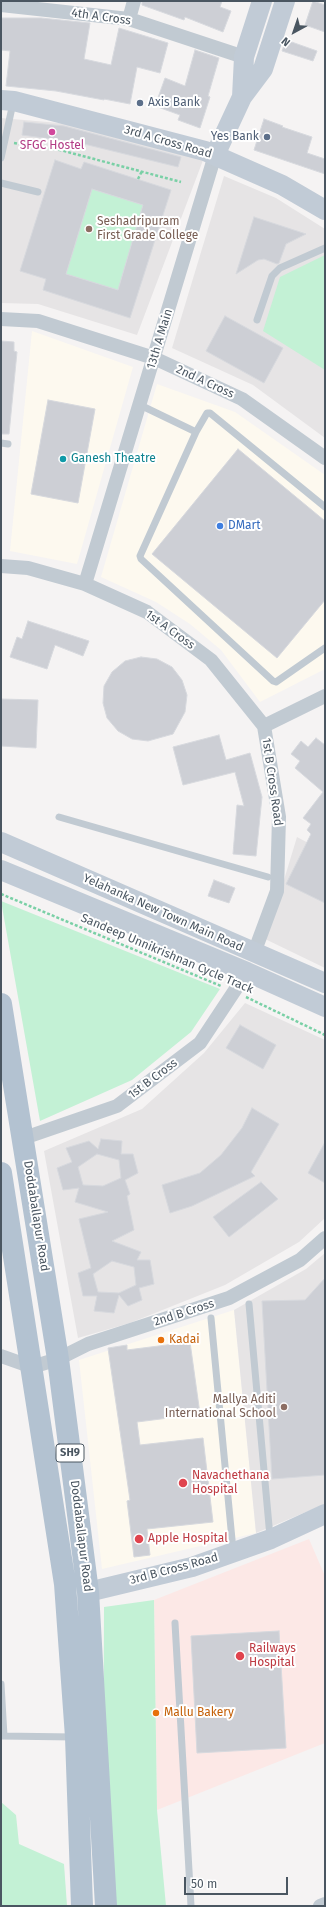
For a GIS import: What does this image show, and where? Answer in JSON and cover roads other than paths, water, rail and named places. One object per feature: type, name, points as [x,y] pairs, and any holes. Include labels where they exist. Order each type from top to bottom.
[{"type":"main road","points":[[242,97],[244,57],[262,1]]},
{"type":"main road","points":[[242,97],[263,69],[285,1]]},
{"type":"main road","name":"13th A Main","points":[[215,155],[242,97]]},
{"type":"main road","name":"3rd A Cross Road","points":[[7,100],[215,155],[282,185],[325,210]]},
{"type":"main road","name":"Yelahanka New Town Main Road","points":[[1,842],[325,983]]},
{"type":"main road","name":"Yelahanka New Town Main Road","points":[[1,870],[247,972],[325,1007]]},
{"type":"main road","name":"Doddaballapur Road","points":[[1,1004],[24,1138],[58,1359],[88,1592],[106,1906]]},
{"type":"main road","name":"Doddaballapur Road","points":[[1,1174],[65,1584],[76,1737],[82,1906]]},
{"type":"main road","name":"3rd B Cross Road","points":[[88,1592],[192,1567],[271,1539],[325,1514]]},
{"type":"street","points":[[129,20],[134,1]]},
{"type":"street","name":"4th A Cross","points":[[1,5],[129,20],[244,57]]},
{"type":"street","name":"13th A Main","points":[[85,584],[215,155]]},
{"type":"street","name":"2nd A Cross","points":[[1,319],[38,321],[154,358],[242,399],[325,458]]},
{"type":"street","name":"1st A Cross","points":[[1,566],[28,568],[85,584],[147,612],[211,660],[264,726]]},
{"type":"street","points":[[264,726],[325,696]]},
{"type":"street","name":"1st B Cross Road","points":[[254,953],[277,891],[279,817],[264,726]]},
{"type":"street","name":"1st B Cross","points":[[24,1138],[117,1106],[200,1043],[247,972]]},
{"type":"street","name":"2nd B Cross","points":[[32,1366],[58,1359],[88,1344],[229,1298],[300,1260],[325,1238]]},
{"type":"street","points":[[1,1356],[32,1366]]},
{"type":"street","points":[[320,1906],[325,1904]]},
{"type":"lane","points":[[1,158],[5,141],[7,100]]},
{"type":"lane","points":[[1,182],[38,192]]},
{"type":"lane","points":[[257,320],[272,276],[280,268],[325,248]]},
{"type":"lane","points":[[140,405],[196,432]]},
{"type":"lane","points":[[325,507],[210,413],[207,413],[196,432],[140,556],[141,559],[273,681],[276,682],[325,648]]},
{"type":"lane","points":[[59,817],[268,876]]},
{"type":"lane","points":[[249,1304],[271,1539]]},
{"type":"lane","points":[[211,1318],[234,1552]]},
{"type":"lane","points":[[175,1623],[191,1906]]},
{"type":"lane","points":[[1,1684],[2,1736],[76,1737]]},
{"type":"place","name":"Axis Bank","points":[[140,103]]},
{"type":"place","name":"SFGC Hostel","points":[[52,132]]},
{"type":"place","name":"Yes Bank","points":[[267,137]]},
{"type":"place","name":"Seshadripuram First Grade College","points":[[89,229]]},
{"type":"place","name":"Ganesh Theatre","points":[[63,459]]},
{"type":"place","name":"DMart","points":[[220,526]]},
{"type":"place","name":"Kadai","points":[[161,1340]]},
{"type":"place","name":"Mallya Aditi International School","points":[[284,1407]]},
{"type":"place","name":"Navachethana Hospital","points":[[183,1483]]},
{"type":"place","name":"Apple Hospital","points":[[139,1539]]},
{"type":"place","name":"Railways Hospital","points":[[240,1656]]},
{"type":"place","name":"Mallu Bakery","points":[[156,1713]]}]
